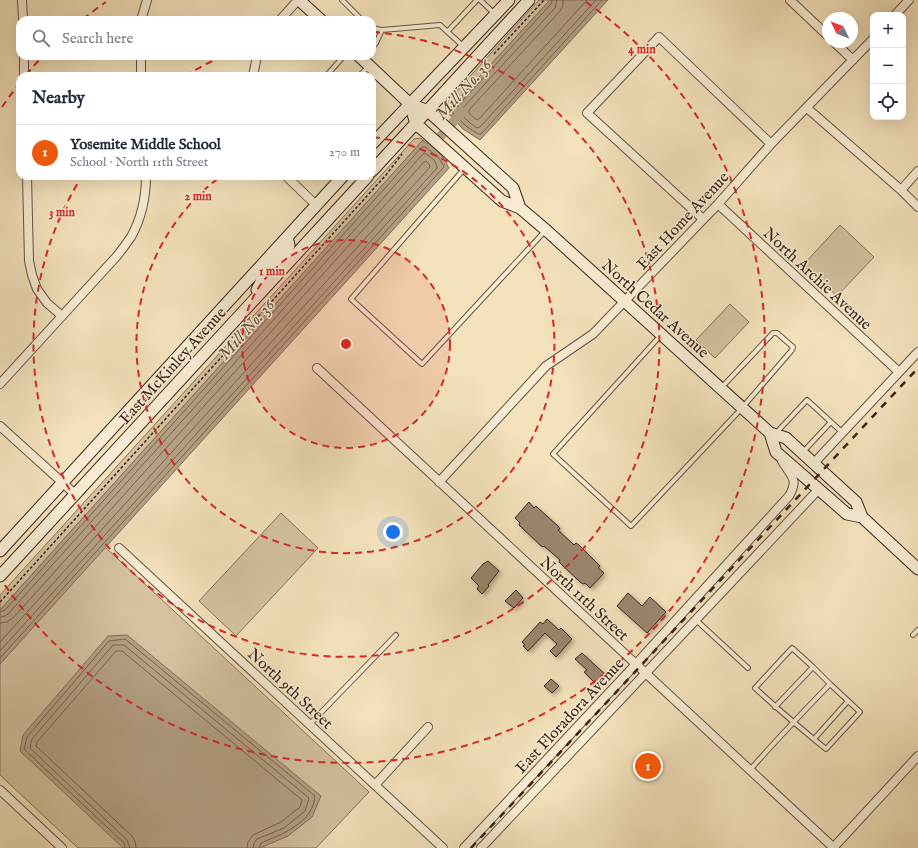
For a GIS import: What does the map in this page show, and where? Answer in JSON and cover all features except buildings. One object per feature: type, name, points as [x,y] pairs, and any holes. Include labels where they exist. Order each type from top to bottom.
[{"type":"main road","points":[[299,0],[317,16]]},
{"type":"main road","points":[[376,140],[509,0]]},
{"type":"main road","points":[[376,168],[529,0]]},
{"type":"main road","points":[[365,60],[410,104],[428,111],[513,188],[520,208]]},
{"type":"main road","points":[[410,104],[416,124]]},
{"type":"main road","name":"North Cedar Avenue","points":[[416,124],[502,202],[520,208],[546,230],[772,434],[786,438],[856,502],[862,517],[918,569]]},
{"type":"main road","name":"East McKinley Avenue","points":[[0,551],[339,180]]},
{"type":"main road","name":"East McKinley Avenue","points":[[0,576],[364,180]]},
{"type":"main road","points":[[249,304],[265,274],[286,251],[289,245],[287,237]]},
{"type":"main road","points":[[772,434],[776,452]]},
{"type":"main road","name":"North Cedar Avenue","points":[[776,452],[847,514],[862,517]]},
{"type":"street","points":[[22,0],[23,16]]},
{"type":"street","points":[[142,16],[147,0]]},
{"type":"street","points":[[284,16],[299,0]]},
{"type":"street","points":[[790,0],[822,30]]},
{"type":"street","points":[[898,12],[910,0]]},
{"type":"street","points":[[703,219],[587,113],[659,37],[771,144]]},
{"type":"street","name":"East Home Avenue","points":[[439,482],[546,366],[593,334],[718,204],[771,144],[870,42]]},
{"type":"street","points":[[840,48],[853,60]]},
{"type":"street","points":[[24,60],[24,72]]},
{"type":"street","points":[[141,60],[142,72]]},
{"type":"street","points":[[254,72],[256,60]]},
{"type":"street","points":[[807,108],[901,190],[918,207]]},
{"type":"street","points":[[901,190],[918,171]]},
{"type":"street","points":[[27,180],[29,261],[32,275],[37,289],[62,316]]},
{"type":"street","points":[[0,384],[116,257],[131,236],[140,216],[144,199],[146,180]]},
{"type":"street","points":[[290,180],[316,205]]},
{"type":"street","name":"North Archie Avenue","points":[[718,204],[899,372]]},
{"type":"street","points":[[814,464],[918,352]]},
{"type":"street","name":"North 11th Street","points":[[317,368],[833,848]]},
{"type":"street","points":[[0,426],[75,494]]},
{"type":"street","name":"East Floradora Avenue","points":[[464,848],[636,664],[789,496],[794,488],[795,482],[793,476],[776,452]]},
{"type":"street","name":"East Floradora Avenue","points":[[482,848],[819,489]]},
{"type":"street","name":"North 9th Street","points":[[120,548],[442,848]]},
{"type":"street","points":[[375,785],[428,727]]},
{"type":"street","points":[[833,848],[918,756]]},
{"type":"street","points":[[0,790],[62,848]]},
{"type":"lane","points":[[342,0],[358,16]]},
{"type":"lane","points":[[448,31],[479,0],[495,14]]},
{"type":"lane","points":[[376,29],[382,30],[440,25],[464,47]]},
{"type":"lane","points":[[376,43],[382,30]]},
{"type":"lane","points":[[330,72],[340,60]]},
{"type":"lane","points":[[361,72],[364,60]]},
{"type":"lane","points":[[465,168],[351,298],[422,364],[546,230]]},
{"type":"lane","points":[[662,335],[553,454],[631,526],[742,408],[792,350],[792,347],[777,333],[773,333],[721,388]]},
{"type":"lane","points":[[772,434],[807,400],[843,432]]},
{"type":"lane","points":[[802,453],[831,422]]},
{"type":"lane","points":[[695,620],[748,668]]},
{"type":"lane","points":[[913,635],[918,630]]},
{"type":"lane","points":[[310,725],[396,635]]},
{"type":"lane","points":[[792,648],[830,684],[860,712],[826,749],[793,723],[755,688],[792,648]]},
{"type":"lane","points":[[775,707],[813,667]]},
{"type":"lane","points":[[749,770],[830,684]]},
{"type":"lane","points":[[814,739],[848,701]]},
{"type":"path","points":[[0,602],[381,181],[403,153]]},
{"type":"shaded area","points":[[539,0],[550,0],[447,112],[446,103]]},
{"type":"shaded area","points":[[421,138],[423,140],[0,610],[0,595],[414,139]]},
{"type":"shaded area","points":[[840,225],[874,257],[837,296],[803,265]]},
{"type":"shaded area","points":[[730,304],[749,322],[715,358],[696,340]]},
{"type":"shaded area","points":[[281,513],[318,548],[236,636],[199,601]]},
{"type":"shaded area","points":[[105,547],[369,792],[316,848],[78,848],[0,775],[0,664]]},
{"type":"water","points":[[550,0],[608,0],[480,140],[463,129],[447,112]]},
{"type":"water","points":[[423,140],[441,154],[449,168],[0,664],[0,610]]},
{"type":"water","points":[[127,635],[321,796],[312,817],[288,836],[260,848],[123,848],[20,751],[23,735],[108,636]]},
{"type":"waterway","name":"Mill No. 36","points":[[432,146],[462,112]]},
{"type":"railway","points":[[471,848],[918,368]]},
{"type":"place","name":"Yosemite Middle School","points":[[648,766]]}]
